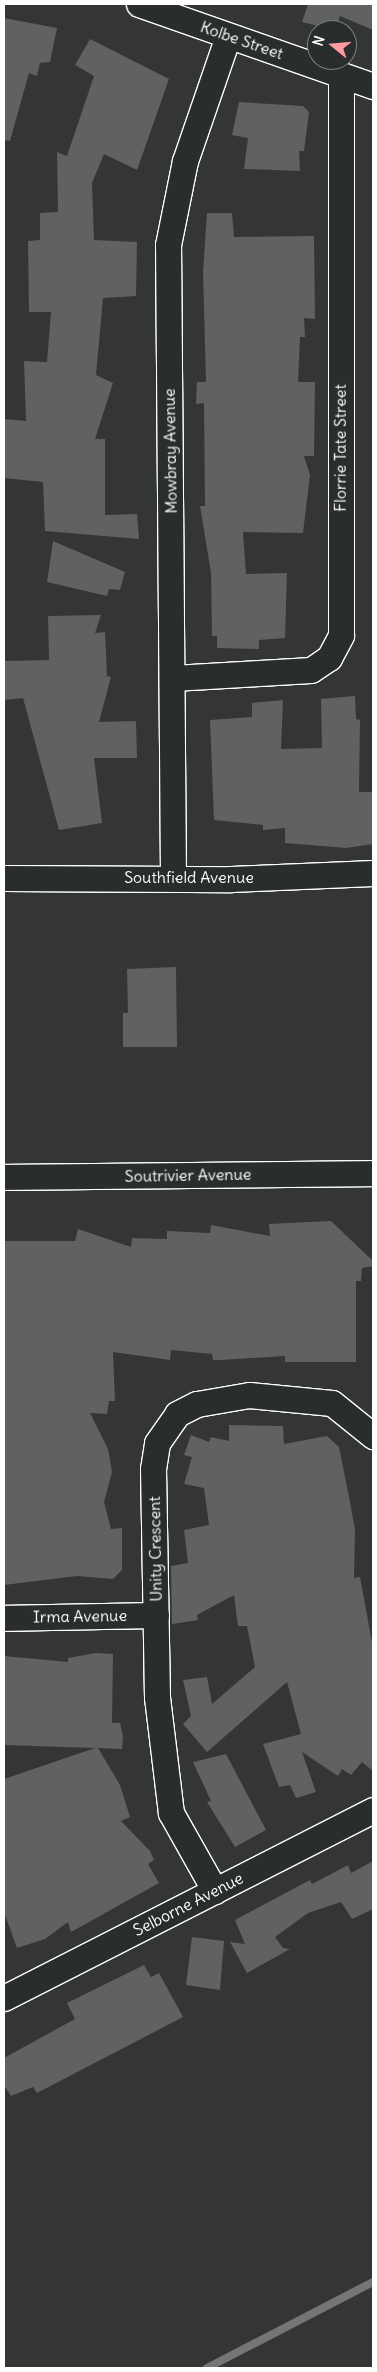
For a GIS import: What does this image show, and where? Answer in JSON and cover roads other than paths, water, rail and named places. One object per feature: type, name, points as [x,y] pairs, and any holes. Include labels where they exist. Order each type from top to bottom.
[{"type":"street","name":"Kolbe Street","points":[[139,4],[373,86]]},
{"type":"street","name":"Mowbray Avenue","points":[[173,876],[173,678],[168,245],[185,161],[228,36]]},
{"type":"street","name":"Florrie Tate Street","points":[[173,678],[311,670],[329,658],[341,635],[341,75]]},
{"type":"street","name":"Southfield Avenue","points":[[4,878],[373,873]]},
{"type":"street","name":"Soutrivier Avenue","points":[[4,1177],[373,1173]]},
{"type":"street","name":"Unity Crescent","points":[[215,1891],[171,1813],[157,1697],[154,1456],[162,1430],[177,1414],[197,1404],[249,1396],[308,1398],[348,1412],[373,1436]]},
{"type":"street","name":"Irma Avenue","points":[[4,1618],[156,1614]]},
{"type":"street","name":"Selborne Avenue","points":[[4,1998],[373,1810]]},
{"type":"waterway","points":[[207,2368],[373,2282]]}]
